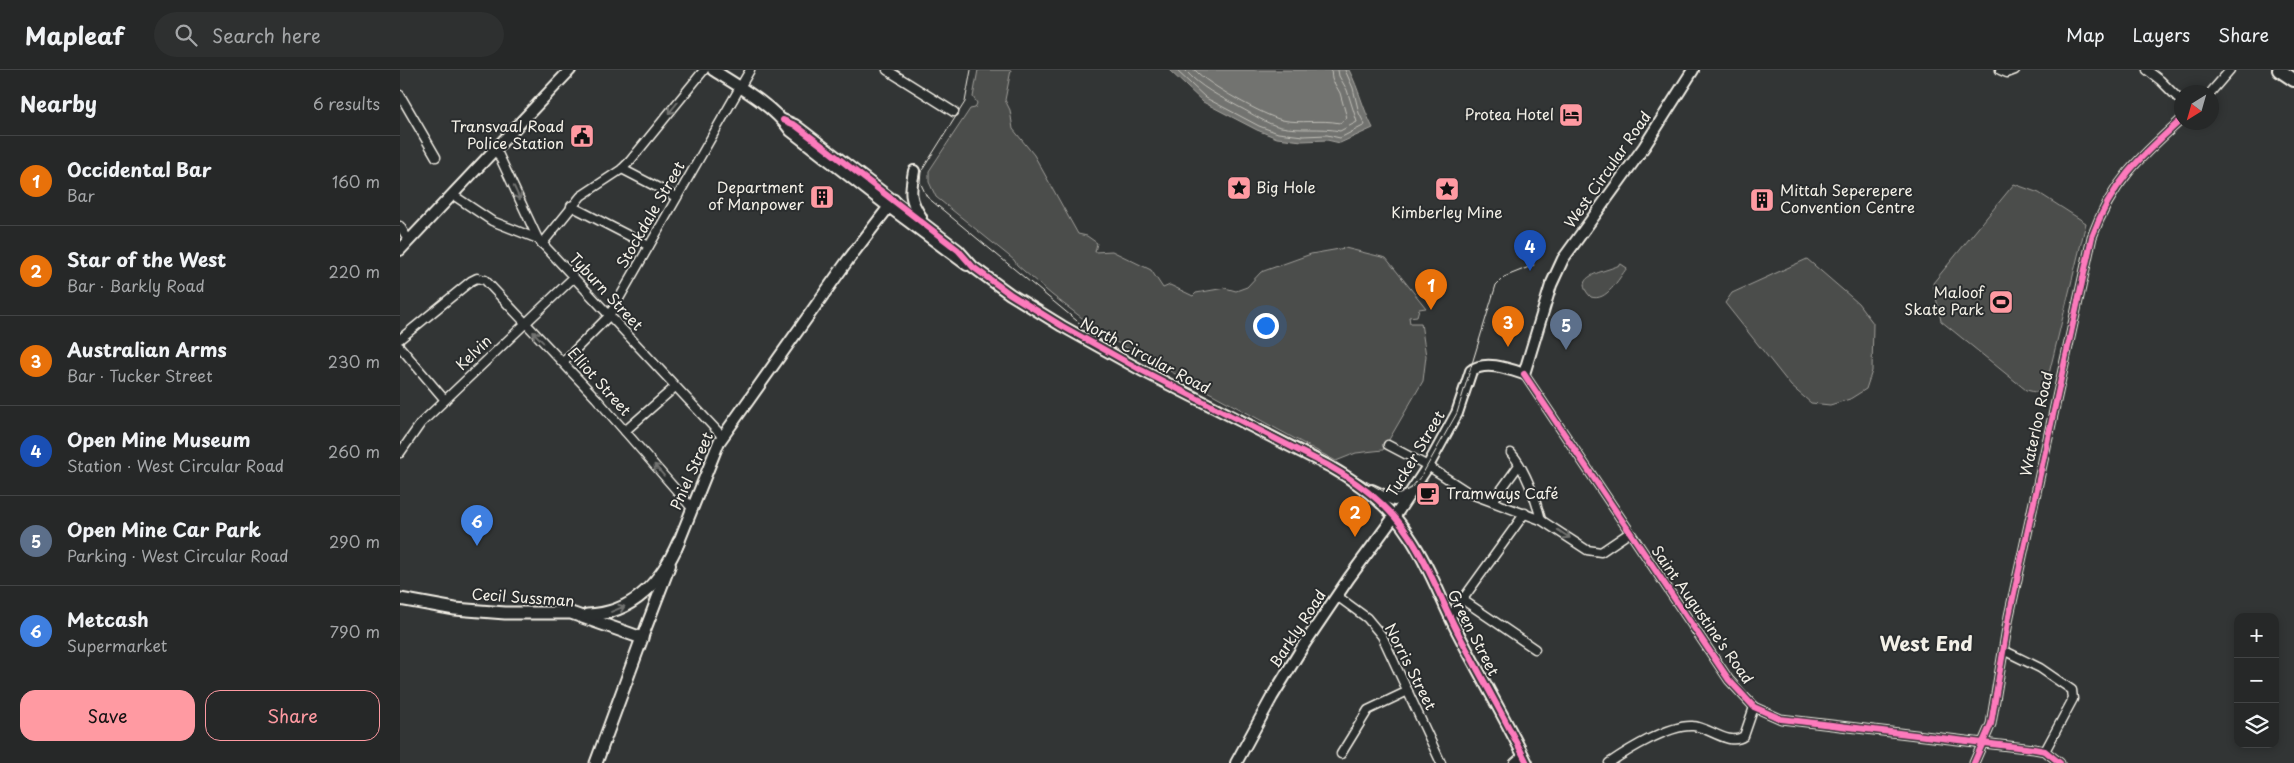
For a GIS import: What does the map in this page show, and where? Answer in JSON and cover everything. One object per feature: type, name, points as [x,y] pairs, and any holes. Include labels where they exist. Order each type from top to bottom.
[{"type":"highway","points":[[2279,70],[2294,80]]},
{"type":"main road","points":[[570,613],[600,615],[613,611],[639,598],[659,578],[679,541]]},
{"type":"main road","name":"Cecil Sussman","points":[[400,599],[445,608],[505,613],[570,613],[642,638]]},
{"type":"main road","name":"Pniel Street","points":[[596,763],[642,638]]},
{"type":"street","points":[[400,250],[570,70]]},
{"type":"street","points":[[453,195],[492,221],[540,242],[581,196],[622,169],[704,70]]},
{"type":"street","points":[[713,70],[741,88],[783,120],[791,131],[892,204]]},
{"type":"street","name":"Stockdale Street","points":[[563,362],[609,316],[750,70]]},
{"type":"street","points":[[888,70],[954,112]]},
{"type":"street","name":"West Circular Road","points":[[1524,374],[1551,285],[1563,259],[1644,147],[1693,70]]},
{"type":"street","points":[[2000,70],[2007,73],[2015,70]]},
{"type":"street","points":[[2146,70],[2174,94]]},
{"type":"street","points":[[2217,85],[2230,70]]},
{"type":"street","points":[[400,95],[436,157]]},
{"type":"street","name":"Waterloo Road","points":[[1974,763],[1991,724],[2009,616],[2092,237],[2114,189],[2150,148],[2174,126]]},
{"type":"street","name":"Tyburn Street","points":[[496,149],[540,242],[722,436]]},
{"type":"street","points":[[622,169],[676,197]]},
{"type":"street","points":[[914,171],[911,190],[912,200],[926,225]]},
{"type":"street","name":"North Circular Road","points":[[892,204],[926,225],[958,250],[973,267]]},
{"type":"street","name":"North Circular Road","points":[[892,204],[961,261],[1062,326],[1344,475],[1377,500],[1394,517]]},
{"type":"street","name":"Pniel Street","points":[[642,638],[691,507],[722,436],[892,204]]},
{"type":"street","points":[[571,206],[649,246]]},
{"type":"street","points":[[400,226],[409,241]]},
{"type":"street","name":"Elliot Street","points":[[400,339],[471,281],[478,278],[485,280],[563,362],[691,507]]},
{"type":"street","name":"Kelvin","points":[[400,453],[410,436],[445,400],[573,278]]},
{"type":"street","points":[[400,347],[445,400]]},
{"type":"street","name":"Tucker Street","points":[[1394,517],[1428,466],[1458,412],[1472,371],[1477,367],[1489,366],[1524,374]]},
{"type":"street","name":"Saint Augustine's Road","points":[[1524,374],[1729,680],[1754,707],[1781,719],[1984,742],[2045,751]]},
{"type":"street","points":[[625,431],[675,387]]},
{"type":"street","points":[[1388,445],[1428,466],[1459,488],[1541,520],[1587,550],[1601,552],[1629,533]]},
{"type":"street","points":[[1511,453],[1519,465],[1536,502],[1541,520]]},
{"type":"street","points":[[1493,502],[1519,465]]},
{"type":"street","points":[[1344,475],[1386,498],[1394,500],[1410,495]]},
{"type":"street","points":[[1450,617],[1525,514]]},
{"type":"street","name":"Barkly Road","points":[[1236,763],[1272,697],[1337,596],[1394,517]]},
{"type":"street","name":"Green Street","points":[[1394,517],[1418,550],[1450,617],[1525,759]]},
{"type":"street","name":"Norris Street","points":[[1337,596],[1374,625],[1382,636],[1442,763]]},
{"type":"street","points":[[1463,600],[1536,649]]},
{"type":"street","points":[[2004,651],[2040,668],[2072,690],[2072,699],[2045,751],[2060,763]]},
{"type":"street","points":[[1341,754],[1368,710],[1408,691]]},
{"type":"street","points":[[1609,763],[1650,740],[1681,726],[1702,727],[1730,739],[1741,739],[1744,736],[1754,707]]},
{"type":"street","points":[[1514,763],[1525,759]]},
{"type":"shaded area","points":[[978,70],[1011,70],[1005,100],[1010,110],[1013,129],[1034,155],[1078,234],[1087,236],[1097,243],[1095,252],[1112,251],[1151,270],[1163,288],[1170,285],[1193,296],[1196,293],[1225,288],[1236,291],[1247,287],[1261,272],[1311,254],[1345,248],[1386,258],[1426,308],[1419,309],[1417,316],[1409,317],[1410,323],[1421,323],[1426,356],[1423,381],[1383,450],[1356,453],[1336,461],[1107,337],[1052,295],[1017,265],[1014,260],[936,197],[929,182],[929,171],[970,109],[975,108],[977,103],[973,97]]},
{"type":"shaded area","name":"Maloof Skate Park","points":[[2014,184],[2039,193],[2086,223],[2044,394],[2026,390],[1941,321],[1933,283]]},
{"type":"shaded area","points":[[1807,259],[1858,303],[1873,323],[1872,371],[1866,389],[1850,399],[1830,405],[1811,403],[1791,386],[1725,303],[1732,293]]},
{"type":"shaded area","points":[[1621,264],[1627,268],[1612,288],[1602,296],[1597,298],[1591,297],[1585,289],[1584,283],[1587,279]]},
{"type":"water","points":[[1169,70],[1349,70],[1373,128],[1340,143],[1327,140],[1302,141],[1277,138],[1257,130],[1203,102]]},
{"type":"tram line","points":[[971,70],[965,102],[921,172],[920,182],[927,197],[1094,335],[1120,352],[1334,463],[1383,491],[1400,494],[1411,488],[1422,475],[1457,413],[1496,285],[1504,277],[1534,265]]},
{"type":"cycle path","points":[[783,120],[795,125],[958,250],[973,267],[1010,294],[1062,326],[1141,370],[1329,466],[1373,496],[1393,515],[1416,547],[1457,631],[1527,763]]},
{"type":"cycle path","points":[[1974,763],[1991,724],[2009,616],[2092,237],[2108,201],[2128,172],[2174,126]]},
{"type":"cycle path","points":[[1524,374],[1729,680],[1754,707],[1781,719],[2045,751],[2060,763]]},
{"type":"place","name":"Protea Hotel","points":[[1571,115]]},
{"type":"place","name":"Transvaal Road Police Station","points":[[582,136]]},
{"type":"place","name":"Big Hole","points":[[1239,188]]},
{"type":"place","name":"Kimberley Mine","points":[[1447,189]]},
{"type":"place","name":"Department of Manpower","points":[[822,197]]},
{"type":"place","name":"Mittah Seperepere Convention Centre","points":[[1762,200]]},
{"type":"place","name":"Open Mine Museum","points":[[1530,271]]},
{"type":"place","name":"Maloof Skate Park","points":[[2001,302]]},
{"type":"place","name":"Occidental Bar","points":[[1431,310]]},
{"type":"place","name":"Australian Arms","points":[[1508,347]]},
{"type":"place","name":"Open Mine Car Park","points":[[1566,350]]},
{"type":"place","name":"Tramways Café","points":[[1428,494]]},
{"type":"place","name":"Star of the West","points":[[1355,537]]},
{"type":"place","name":"Metcash","points":[[477,546]]},
{"type":"district","name":"West End","points":[[1926,644]]}]
